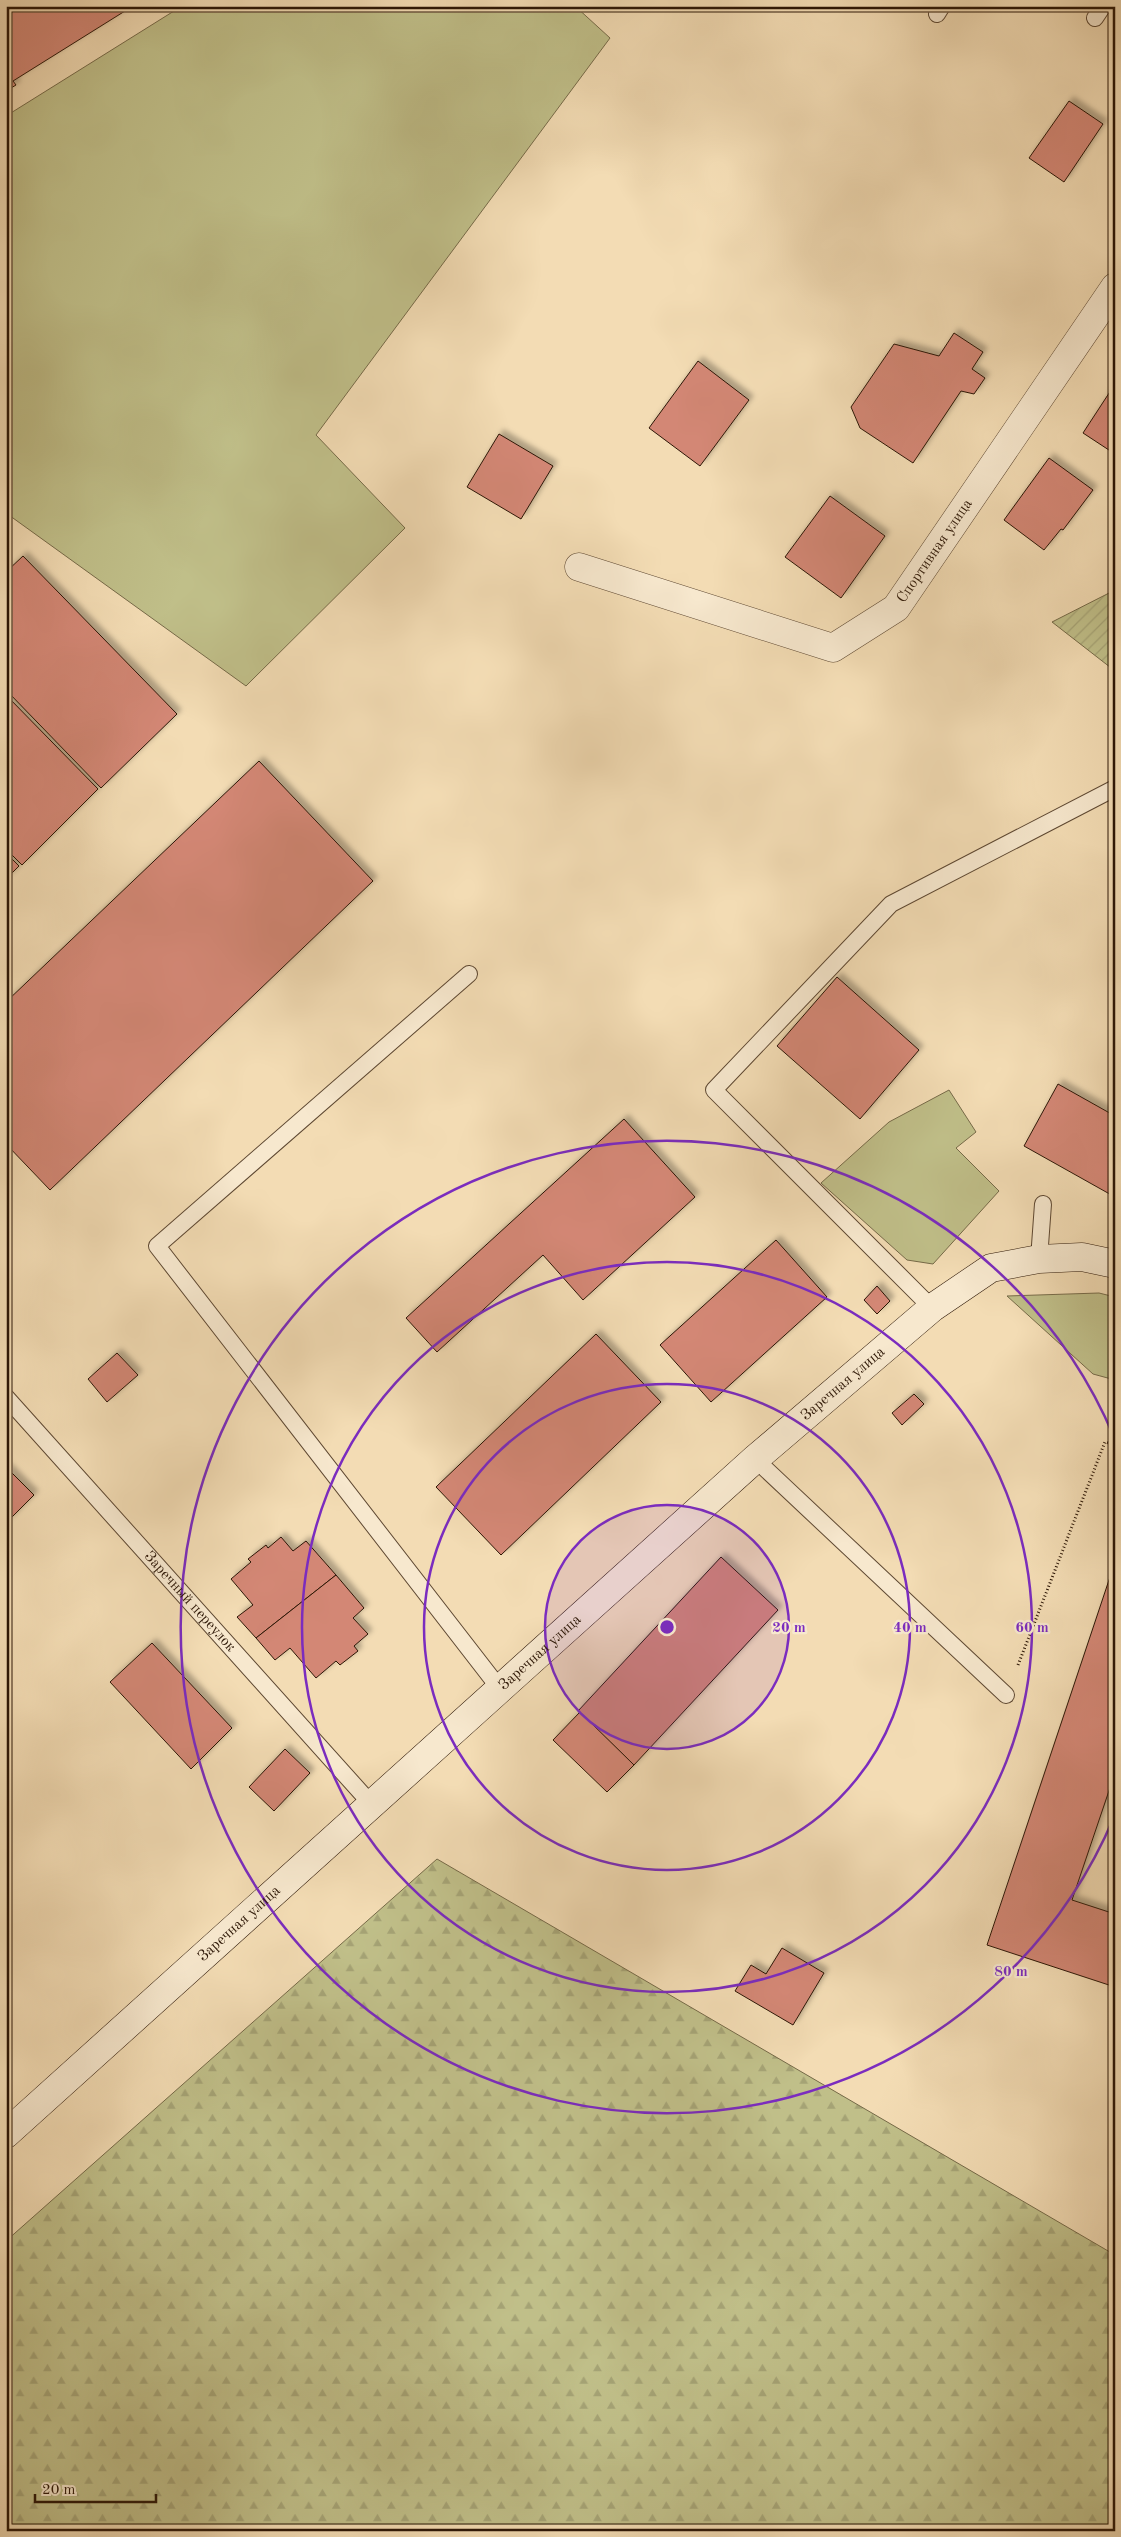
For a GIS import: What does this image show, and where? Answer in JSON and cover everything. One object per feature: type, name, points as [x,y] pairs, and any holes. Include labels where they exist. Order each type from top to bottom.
[{"type":"main road","name":"Спортивная улица","points":[[579,567],[833,648],[896,608],[1115,287]]},
{"type":"main road","name":"Заречная улица","points":[[6,2134],[373,1806],[755,1459],[932,1308],[991,1268],[1039,1259],[1082,1257],[1115,1264]]},
{"type":"lane","points":[[932,1308],[714,1090],[890,904],[1115,788]]},
{"type":"lane","points":[[469,974],[158,1246],[500,1689]]},
{"type":"lane","points":[[1039,1259],[1043,1204]]},
{"type":"lane","name":"Заречный переулок","points":[[6,1397],[373,1806]]},
{"type":"lane","points":[[755,1459],[1006,1695]]},
{"type":"path","points":[[1006,1695],[1105,1442],[1115,1445]]},
{"type":"green space","points":[[182,6],[575,6],[610,38],[316,435],[405,528],[246,686],[6,513],[6,116]]},
{"type":"green space","points":[[1115,590],[1115,671],[1052,622]]},
{"type":"green space","points":[[949,1090],[976,1132],[956,1148],[999,1191],[933,1264],[907,1260],[821,1183],[889,1122]]},
{"type":"green space","points":[[1099,1293],[1115,1297],[1115,1380],[1093,1374],[1007,1296]]},
{"type":"green space","points":[[437,1859],[1115,2255],[1115,2531],[6,2531],[6,2241]]},
{"type":"building","points":[[6,6],[133,6],[13,81],[16,85],[6,91]]},
{"type":"building","points":[[1069,101],[1103,124],[1064,182],[1029,158]]},
{"type":"building","points":[[954,333],[983,352],[972,369],[985,378],[974,394],[961,391],[913,463],[860,428],[851,407],[894,344],[939,356]]},
{"type":"building","points":[[698,361],[749,400],[700,466],[649,428]]},
{"type":"building","points":[[1115,384],[1115,454],[1083,433]]},
{"type":"building","points":[[499,434],[553,466],[521,519],[467,487]]},
{"type":"building","points":[[1049,458],[1093,490],[1063,530],[1061,529],[1044,550],[1004,520]]},
{"type":"building","points":[[830,496],[885,536],[841,598],[785,557]]},
{"type":"building","points":[[23,556],[177,714],[101,788],[6,690],[6,572]]},
{"type":"building","points":[[6,695],[98,789],[22,865],[6,849]]},
{"type":"building","points":[[259,761],[373,881],[50,1190],[6,1144],[6,1002]]},
{"type":"building","points":[[6,853],[19,866],[6,879]]},
{"type":"building","points":[[837,977],[919,1050],[860,1119],[777,1046]]},
{"type":"building","points":[[1058,1084],[1115,1116],[1115,1197],[1024,1146]]},
{"type":"building","points":[[624,1119],[695,1197],[583,1300],[543,1255],[437,1352],[406,1318]]},
{"type":"building","points":[[776,1240],[827,1297],[711,1402],[660,1345]]},
{"type":"building","points":[[877,1286],[890,1301],[877,1314],[864,1300]]},
{"type":"building","points":[[596,1334],[661,1402],[501,1555],[436,1487]]},
{"type":"building","points":[[117,1353],[138,1375],[107,1402],[88,1379]]},
{"type":"building","points":[[914,1394],[924,1404],[902,1425],[892,1413]]},
{"type":"building","points":[[6,1467],[34,1495],[6,1523]]},
{"type":"building","points":[[281,1537],[293,1551],[306,1541],[336,1575],[256,1638],[237,1617],[253,1605],[231,1579],[251,1562],[248,1559],[266,1545],[268,1548]]},
{"type":"building","points":[[721,1557],[778,1610],[634,1765],[578,1711]]},
{"type":"building","points":[[1115,1562],[1115,1773],[1072,1900],[1115,1914],[1115,1987],[987,1945]]},
{"type":"building","points":[[336,1575],[364,1608],[353,1618],[368,1634],[354,1646],[358,1651],[340,1665],[336,1661],[316,1678],[290,1648],[275,1660],[256,1638]]},
{"type":"building","points":[[152,1643],[232,1728],[191,1769],[110,1682]]},
{"type":"building","points":[[580,1712],[634,1765],[607,1792],[553,1740]]},
{"type":"building","points":[[285,1749],[310,1773],[274,1811],[249,1787]]},
{"type":"building","points":[[782,1948],[824,1973],[793,2025],[735,1991],[751,1965],[766,1974]]}]
